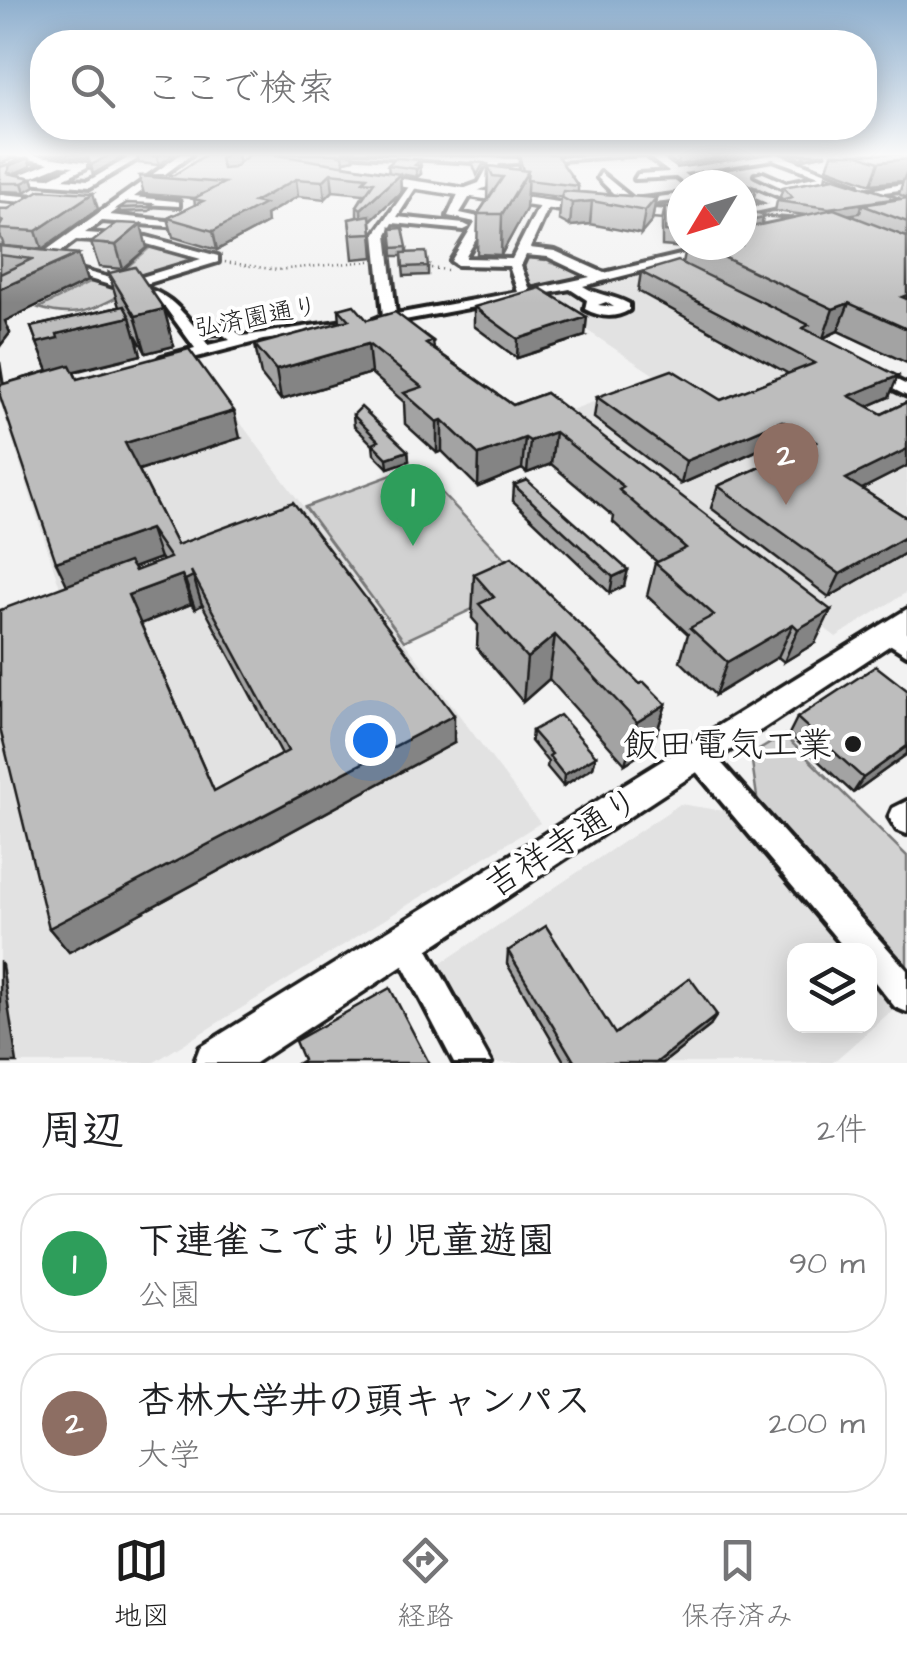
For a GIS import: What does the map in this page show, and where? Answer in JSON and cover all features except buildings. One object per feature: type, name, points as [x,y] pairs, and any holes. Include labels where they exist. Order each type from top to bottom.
[{"type":"main road","points":[[545,204],[667,214]]},
{"type":"main road","points":[[757,218],[826,226]]},
{"type":"main road","name":"吉祥寺通り","points":[[216,1063],[698,755],[901,632]]},
{"type":"street","points":[[34,265],[115,204]]},
{"type":"street","points":[[168,204],[175,204]]},
{"type":"street","points":[[390,319],[380,236],[402,204]]},
{"type":"street","points":[[459,204],[452,216],[482,219],[457,260],[551,254],[599,276]]},
{"type":"street","points":[[525,294],[520,257],[545,204]]},
{"type":"street","points":[[601,210],[636,204]]},
{"type":"street","points":[[757,212],[781,206],[776,204]]},
{"type":"street","points":[[156,242],[187,216]]},
{"type":"street","points":[[96,217],[176,225]]},
{"type":"street","points":[[392,220],[477,228]]},
{"type":"street","points":[[778,237],[801,232],[804,224]]},
{"type":"street","points":[[70,236],[156,242],[214,259]]},
{"type":"street","points":[[361,237],[380,236]]},
{"type":"street","points":[[128,285],[214,259]]},
{"type":"street","points":[[574,285],[673,260]]},
{"type":"street","points":[[660,263],[682,274]]},
{"type":"street","points":[[17,264],[128,285],[162,298],[204,350]]},
{"type":"street","points":[[574,285],[594,299]]},
{"type":"street","name":"弘済園通り","points":[[142,366],[240,342],[574,285]]},
{"type":"street","points":[[191,331],[224,328],[240,342]]},
{"type":"street","points":[[859,366],[907,392]]},
{"type":"street","points":[[698,755],[862,943]]},
{"type":"street","points":[[406,941],[473,1063]]},
{"type":"street","points":[[877,960],[907,995]]},
{"type":"path","points":[[214,259],[278,270],[385,258]]},
{"type":"shaded area","points":[[154,244],[209,260],[130,283],[104,276],[124,270]]},
{"type":"shaded area","points":[[547,256],[556,259],[551,263],[594,276],[532,288],[524,267],[528,258],[545,260]]},
{"type":"shaded area","points":[[653,270],[907,400],[907,592],[836,637],[552,417],[659,378],[538,298]]},
{"type":"shaded area","points":[[95,280],[128,291],[75,313],[39,308]]},
{"type":"shaded area","points":[[192,358],[540,823],[153,1063],[0,1063],[0,624],[64,600],[3,411]]},
{"type":"shaded area","points":[[416,466],[528,583],[404,641],[305,507]]},
{"type":"shaded area","points":[[784,735],[907,856],[907,968],[758,804],[751,755]]},
{"type":"shaded area","points":[[680,804],[724,811],[841,943],[787,943],[787,1033],[866,1033],[832,1063],[482,1063],[431,970]]},
{"type":"shaded area","points":[[877,984],[896,1007],[877,1024]]},
{"type":"place","name":"杏林大学井の頭キャンパス","points":[[786,505]]},
{"type":"place","name":"下連雀こでまり児童遊園","points":[[413,546]]},
{"type":"place","name":"飯田電気工業","points":[[853,744]]}]
